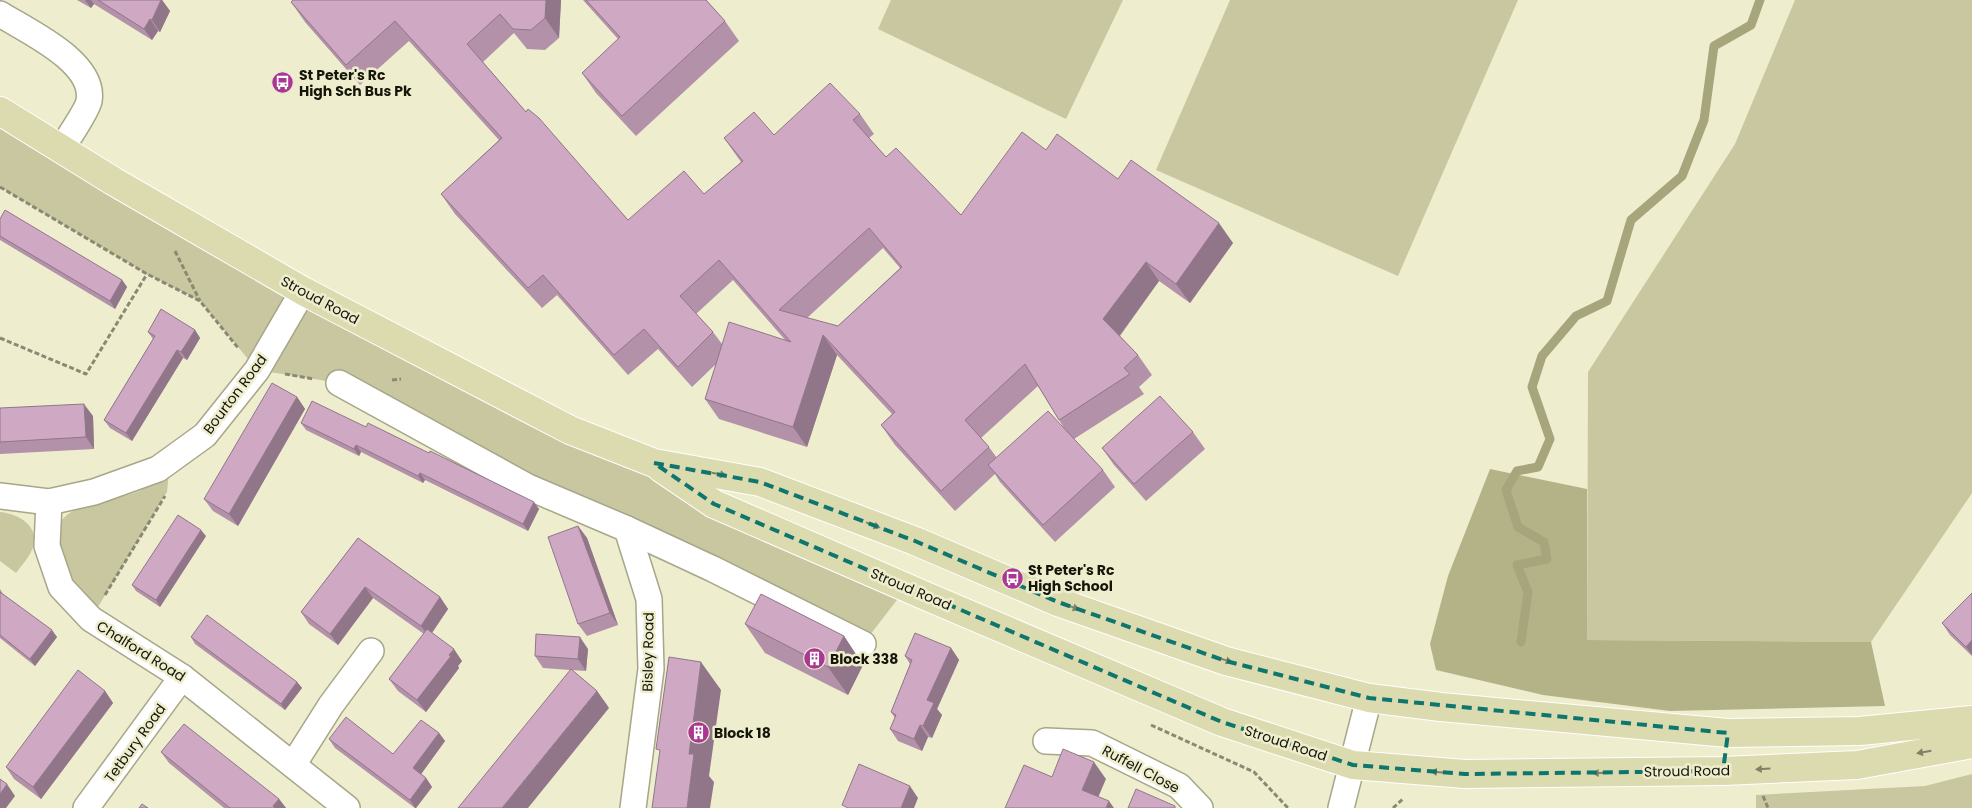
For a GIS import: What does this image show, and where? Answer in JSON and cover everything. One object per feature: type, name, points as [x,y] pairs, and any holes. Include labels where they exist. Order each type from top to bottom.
[{"type":"main road","name":"Stroud Road","points":[[0,111],[168,214],[303,291],[570,430],[654,463],[760,482],[915,541],[1076,608],[1226,661],[1369,698],[1441,707],[1728,733],[1860,731],[1972,720]]},
{"type":"main road","name":"Stroud Road","points":[[654,463],[714,504],[750,521],[1222,722],[1353,765],[1465,774],[1724,771],[1857,765],[1972,744]]},
{"type":"main road","points":[[1724,771],[1728,733]]},
{"type":"street","points":[[0,14],[69,57],[86,78],[89,101],[62,148]]},
{"type":"street","name":"Bourton Road","points":[[0,496],[49,502],[94,492],[158,468],[204,435],[257,370],[303,291]]},
{"type":"street","points":[[339,383],[528,487],[627,529],[713,569],[862,644]]},
{"type":"street","name":"Chalford Road","points":[[49,502],[47,546],[60,587],[90,620],[182,677],[346,808]]},
{"type":"street","name":"Bisley Road","points":[[627,529],[649,599],[651,669],[633,808]]},
{"type":"street","points":[[294,765],[331,705],[371,651]]},
{"type":"street","name":"Tetbury Road","points":[[86,808],[182,677]]},
{"type":"street","points":[[1341,808],[1369,698]]},
{"type":"street","name":"Ruffell Close","points":[[1046,741],[1092,743],[1179,786],[1200,808]]},
{"type":"path","points":[[0,187],[147,274],[200,302]]},
{"type":"path","points":[[173,246],[200,302],[257,370],[339,383]]},
{"type":"path","points":[[0,338],[86,374],[147,274]]},
{"type":"path","points":[[90,620],[167,492]]},
{"type":"path","points":[[1148,723],[1254,772],[1288,808]]},
{"type":"highlighted area","points":[[654,463],[760,482],[915,541],[1058,602],[1226,661],[1369,698],[1728,733],[1723,771],[1465,774],[1353,765],[1222,722],[714,504]]},
{"type":"green space","points":[[891,0],[1123,0],[1066,119],[878,29]]},
{"type":"green space","points":[[1230,0],[1518,0],[1398,276],[1156,170]]},
{"type":"green space","points":[[1795,0],[1972,0],[1972,493],[1871,642],[1587,640],[1588,372],[1735,144]]},
{"type":"green space","points":[[0,111],[176,218],[907,587],[863,644],[339,383],[257,370],[200,301],[147,274],[0,187]]},
{"type":"green space","points":[[169,471],[167,492],[98,607],[78,590],[64,570],[58,540],[58,531],[62,520],[76,509],[137,492]]},
{"type":"green space","points":[[0,512],[8,513],[23,520],[32,531],[34,538],[34,545],[30,554],[16,573],[0,561]]},
{"type":"green space","points":[[1972,774],[1972,808],[1756,808],[1756,795],[1925,786]]},
{"type":"shaded area","points":[[1490,469],[1587,489],[1587,640],[1871,642],[1885,706],[1670,711],[1543,695],[1436,670],[1430,644],[1448,576]]},
{"type":"building","points":[[98,0],[161,0],[152,20],[150,19],[144,29]]},
{"type":"building","points":[[293,0],[546,0],[545,18],[531,30],[513,29],[500,14],[467,44],[526,112],[528,109],[539,118],[628,220],[684,171],[704,194],[743,161],[724,138],[754,112],[774,135],[830,83],[860,114],[853,120],[886,157],[896,148],[961,215],[1022,132],[1046,150],[1057,134],[1118,179],[1131,160],[1219,223],[1176,284],[1146,262],[1103,319],[1138,355],[1124,368],[1130,374],[1059,420],[1025,364],[965,420],[989,447],[941,491],[881,425],[895,412],[823,335],[793,427],[705,399],[729,322],[791,342],[719,260],[680,296],[713,332],[678,367],[644,329],[614,355],[543,275],[528,288],[441,194],[502,138],[395,21],[346,65],[291,2]],"holes":[[[869,228],[902,267],[838,326],[779,310]]]},
{"type":"building","points":[[586,0],[706,0],[725,21],[622,116],[582,73],[620,37]]},
{"type":"building","points":[[5,210],[122,280],[110,301],[0,236],[0,219]]},
{"type":"building","points":[[161,309],[195,330],[181,352],[177,350],[126,433],[104,420],[155,336],[148,332]]},
{"type":"building","points":[[272,383],[297,397],[229,514],[204,499]]},
{"type":"building","points":[[1160,396],[1193,432],[1134,484],[1102,448]]},
{"type":"building","points":[[312,401],[366,427],[368,423],[429,453],[430,451],[534,502],[523,524],[420,473],[418,476],[356,445],[354,449],[301,423]]},
{"type":"building","points":[[84,404],[86,437],[0,442],[0,408]]},
{"type":"building","points":[[1048,411],[1103,470],[1043,525],[988,465]]},
{"type":"building","points":[[178,515],[201,530],[156,600],[132,585]]},
{"type":"building","points":[[578,526],[610,613],[578,624],[548,537]]},
{"type":"building","points":[[358,538],[440,597],[421,626],[365,587],[330,634],[301,612]]},
{"type":"building","points":[[0,592],[52,630],[30,659],[0,635]]},
{"type":"building","points":[[1972,593],[1972,640],[1966,647],[1942,623]]},
{"type":"building","points":[[761,594],[844,636],[828,667],[745,624]]},
{"type":"building","points":[[207,615],[297,682],[281,704],[191,637]]},
{"type":"building","points":[[427,629],[454,649],[449,655],[451,656],[417,700],[389,679]]},
{"type":"building","points":[[915,633],[951,648],[927,700],[934,703],[923,726],[920,725],[914,739],[890,729],[896,715],[891,712],[912,660],[905,656]]},
{"type":"building","points":[[536,634],[580,637],[578,659],[535,656]]},
{"type":"building","points":[[669,657],[701,662],[689,754],[694,754],[687,808],[652,808],[660,750],[656,749]]},
{"type":"building","points":[[571,669],[597,691],[502,808],[458,808]]},
{"type":"building","points":[[78,670],[105,691],[33,787],[6,767]]},
{"type":"building","points":[[346,717],[393,754],[421,720],[439,733],[413,768],[426,778],[410,800],[329,739]]},
{"type":"building","points":[[184,724],[279,799],[273,806],[275,808],[230,808],[161,752]]},
{"type":"building","points":[[1063,749],[1094,762],[1082,790],[1109,801],[1106,808],[1005,808],[1024,765],[1052,777]]},
{"type":"building","points":[[859,764],[910,786],[901,808],[848,808],[842,805]]},
{"type":"building","points":[[0,779],[7,784],[0,794]]},
{"type":"building","points":[[1136,789],[1175,806],[1175,808],[1128,808]]},
{"type":"building","points":[[142,804],[148,808],[139,808]]},
{"type":"waterway","points":[[1521,642],[1528,592],[1517,565],[1547,559],[1544,542],[1518,527],[1506,490],[1517,471],[1538,467],[1550,439],[1532,387],[1542,356],[1576,316],[1607,301],[1631,220],[1682,176],[1704,120],[1714,46],[1751,25],[1760,0]]},
{"type":"place","name":"St Peter's Rc High Sch Bus Pk","points":[[283,83]]},
{"type":"place","name":"St Peter's Rc High School","points":[[1012,578]]},
{"type":"place","name":"Block 338","points":[[814,659]]},
{"type":"place","name":"Block 18","points":[[698,733]]}]
